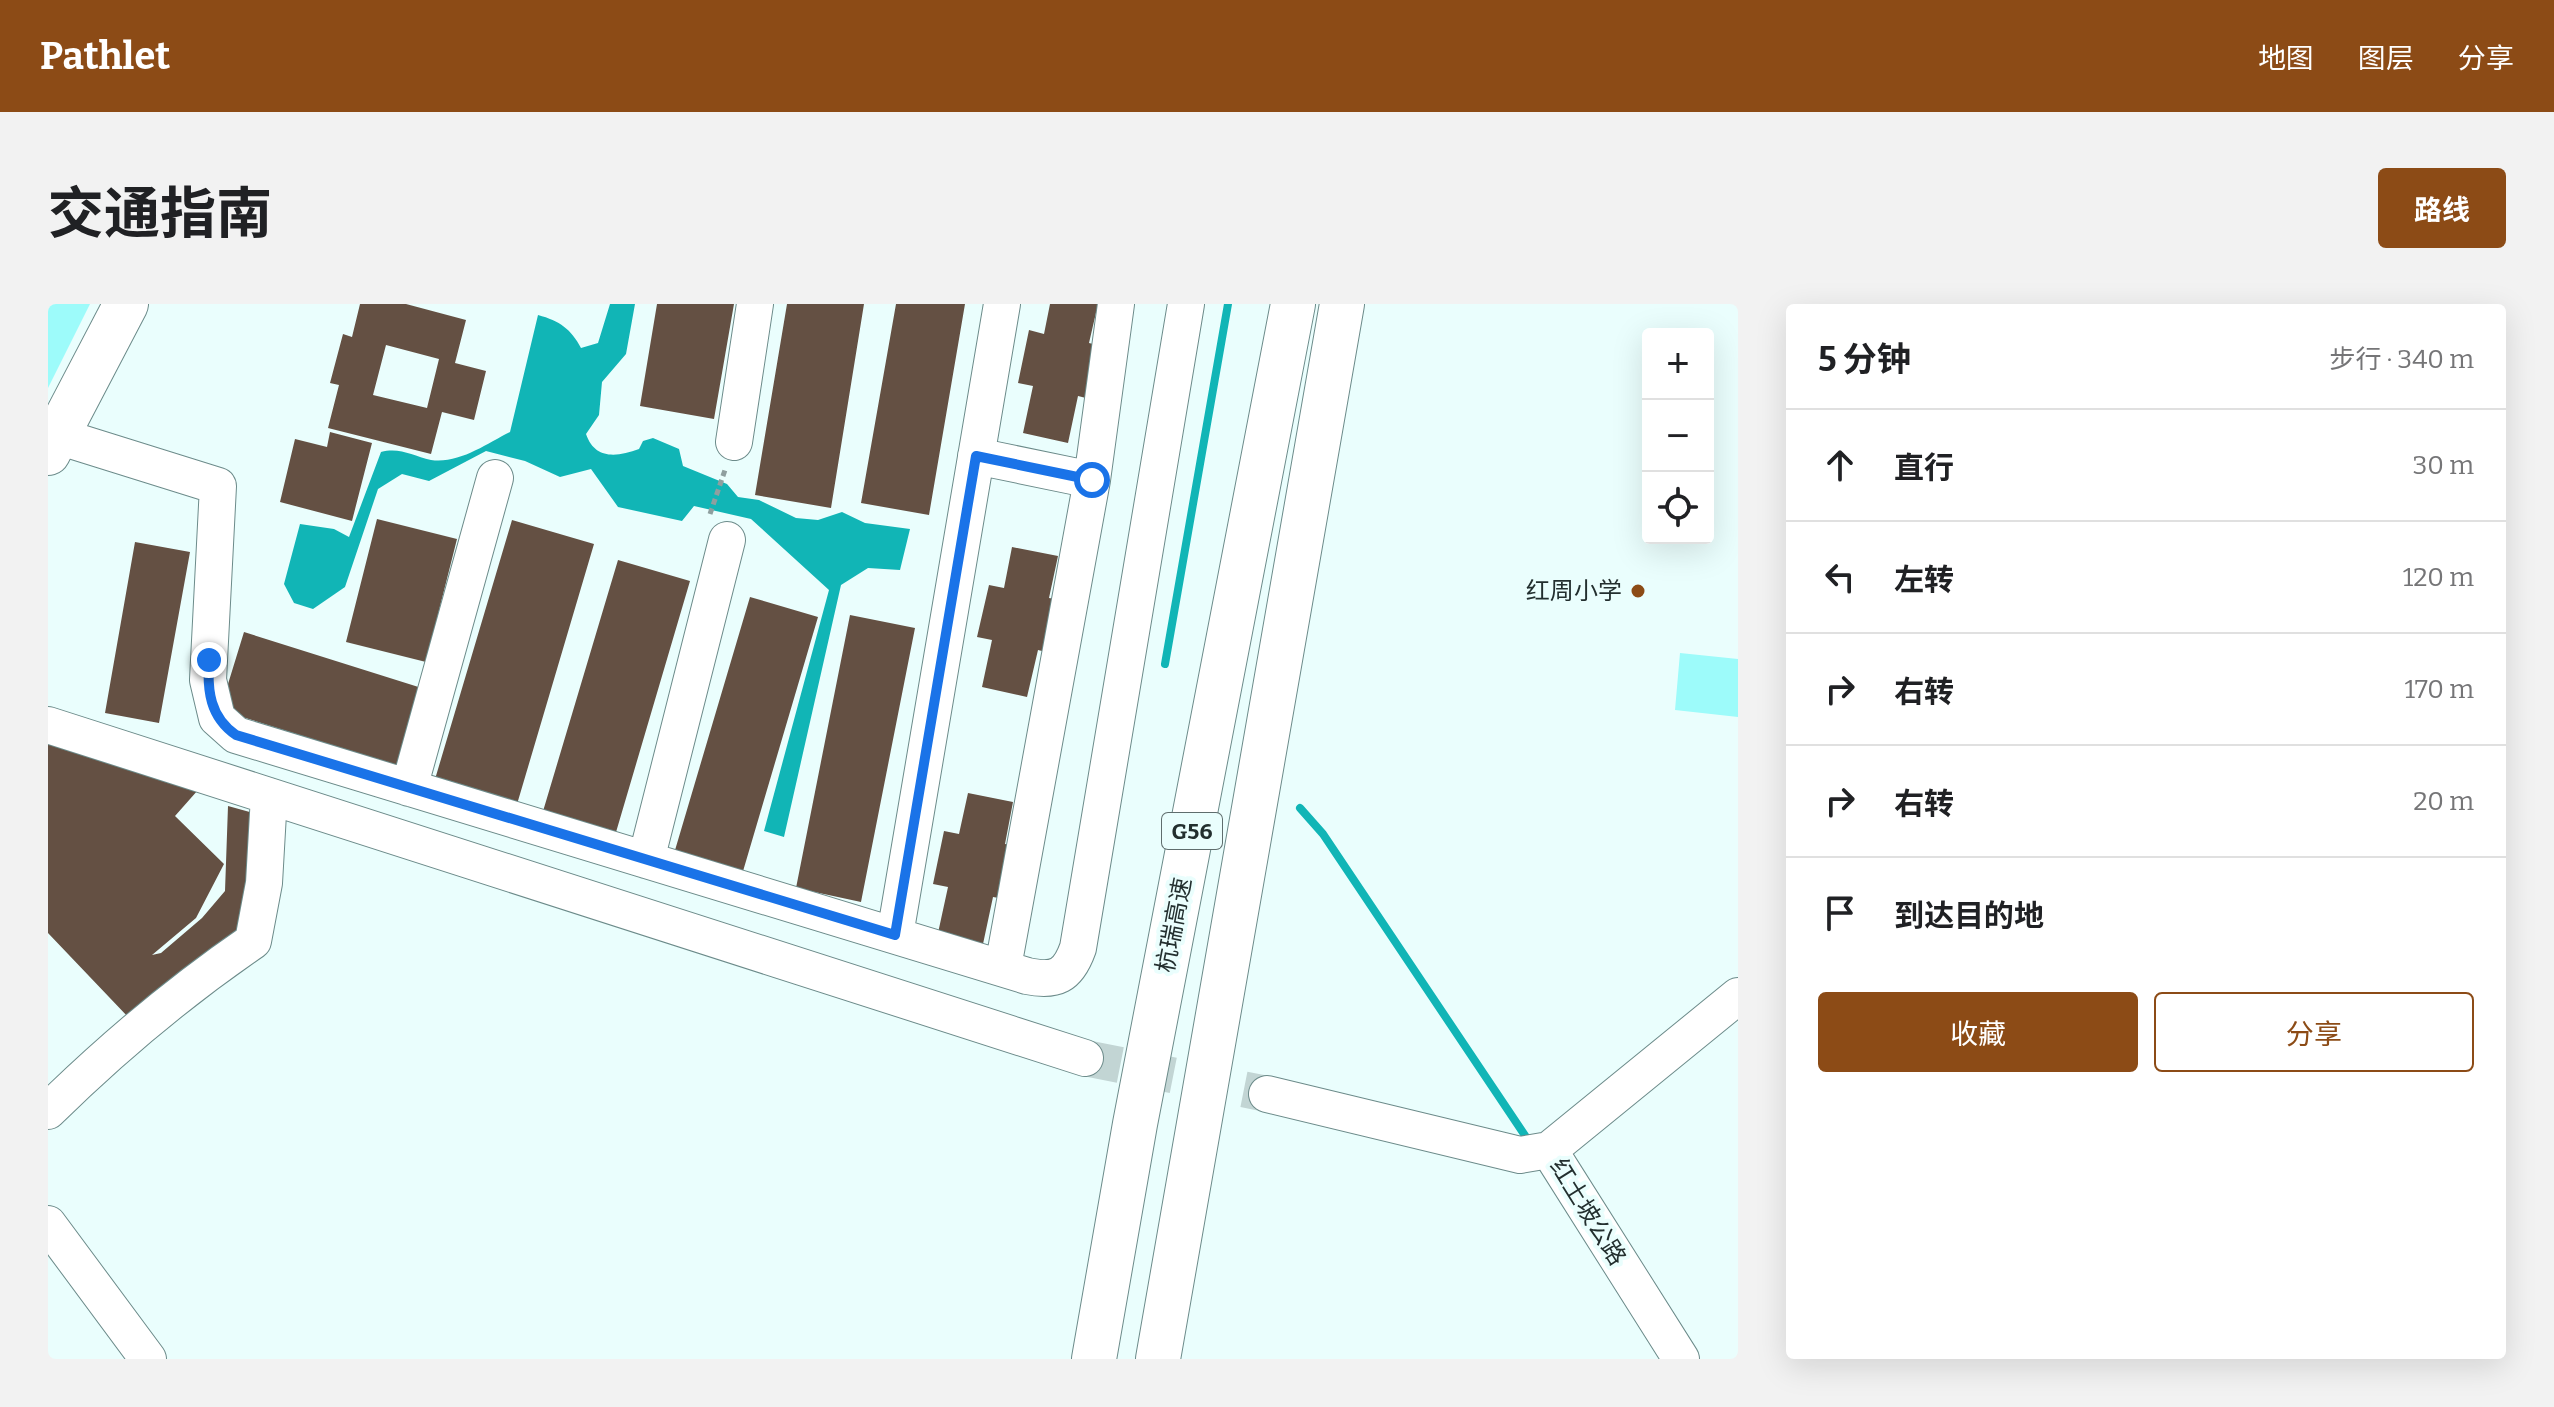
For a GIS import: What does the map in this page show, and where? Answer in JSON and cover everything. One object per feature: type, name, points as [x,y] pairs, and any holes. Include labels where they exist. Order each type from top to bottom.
[{"type":"main road","points":[[53,444],[126,304]]},
{"type":"main road","name":"杭瑞高速","points":[[1094,1359],[1135,1124],[1293,304]]},
{"type":"main road","name":"G56","points":[[1158,1359],[1342,304]]},
{"type":"street","points":[[734,442],[755,304]]},
{"type":"street","points":[[895,935],[1002,304]]},
{"type":"street","points":[[1003,967],[1092,480],[1116,304]]},
{"type":"street","points":[[53,444],[218,486],[208,680],[213,708],[225,728],[236,735],[1042,979],[1063,976],[1071,967],[1078,948],[1186,304]]},
{"type":"street","points":[[976,456],[1092,480]]},
{"type":"street","points":[[409,788],[495,478]]},
{"type":"street","points":[[646,860],[718,529]]},
{"type":"street","points":[[48,725],[1085,1058]]},
{"type":"street","points":[[48,1111],[87,1073],[205,974],[253,941],[264,883],[269,796]]},
{"type":"street","name":"红土坡公路","points":[[1681,1359],[1534,1153],[1738,996]]},
{"type":"street","points":[[1267,1094],[1534,1153]]},
{"type":"street","points":[[48,1224],[148,1359]]},
{"type":"path","points":[[718,529],[723,476]]},
{"type":"shaded area","points":[[48,304],[90,304],[48,388]]},
{"type":"shaded area","points":[[610,304],[635,304],[626,354],[602,382],[599,415],[586,434],[595,448],[608,454],[623,454],[639,449],[643,441],[653,438],[679,449],[683,466],[727,484],[738,497],[759,500],[796,518],[818,520],[842,512],[865,523],[910,529],[900,570],[868,568],[841,585],[784,837],[764,831],[829,590],[751,519],[694,506],[682,521],[618,507],[591,469],[560,477],[525,461],[486,451],[429,481],[402,474],[378,489],[345,587],[313,609],[294,603],[284,584],[300,524],[334,529],[349,537],[381,452],[400,451],[431,460],[452,459],[510,432],[538,315],[564,327],[581,348],[598,343]]},
{"type":"shaded area","points":[[1680,653],[1738,659],[1738,717],[1675,710]]},
{"type":"building","points":[[360,304],[406,304],[466,320],[455,363],[486,371],[474,420],[442,412],[431,454],[328,428],[339,385],[330,383],[343,334],[352,337]],"holes":[[[386,345],[439,359],[427,408],[373,395]]]},
{"type":"building","points":[[657,304],[734,304],[714,419],[640,406]]},
{"type":"building","points":[[787,304],[864,304],[831,508],[755,495]]},
{"type":"building","points":[[896,304],[965,304],[929,515],[861,503]]},
{"type":"building","points":[[1050,304],[1098,304],[1089,343],[1101,346],[1090,399],[1078,396],[1068,443],[1023,433],[1033,386],[1018,383],[1029,330],[1044,334]]},
{"type":"building","points":[[330,432],[372,443],[352,521],[280,502],[295,439],[327,447]]},
{"type":"building","points":[[377,519],[457,539],[426,662],[346,642]]},
{"type":"building","points":[[512,520],[594,544],[515,811],[433,786]]},
{"type":"building","points":[[135,542],[190,552],[159,723],[105,713]]},
{"type":"building","points":[[1012,547],[1058,556],[1049,598],[1061,600],[1050,653],[1038,650],[1027,697],[982,687],[992,640],[977,637],[989,585],[1004,588]]},
{"type":"building","points":[[618,560],[690,581],[614,839],[541,818]]},
{"type":"building","points":[[750,597],[818,617],[741,878],[673,857]]},
{"type":"building","points":[[850,615],[915,628],[861,902],[796,888]]},
{"type":"building","points":[[244,632],[428,690],[404,768],[220,710]]},
{"type":"building","points":[[48,738],[198,790],[175,816],[224,864],[196,918],[152,955],[161,953],[202,918],[225,891],[228,806],[261,815],[249,912],[230,948],[129,1018],[48,933]]},
{"type":"building","points":[[968,793],[1013,802],[1005,844],[1017,846],[1005,899],[993,897],[983,944],[938,933],[948,887],[933,884],[944,831],[959,834]]},
{"type":"waterway","points":[[1165,664],[1228,304]]},
{"type":"waterway","points":[[1300,808],[1323,834],[1530,1143]]},
{"type":"tunnel","points":[[1085,1058],[1267,1094]]},
{"type":"place","name":"红周小学","points":[[1638,591]]},
{"type":"route","points":[[209,660],[209,694],[213,708],[225,728],[236,735],[895,935],[976,456],[1092,480]]}]
